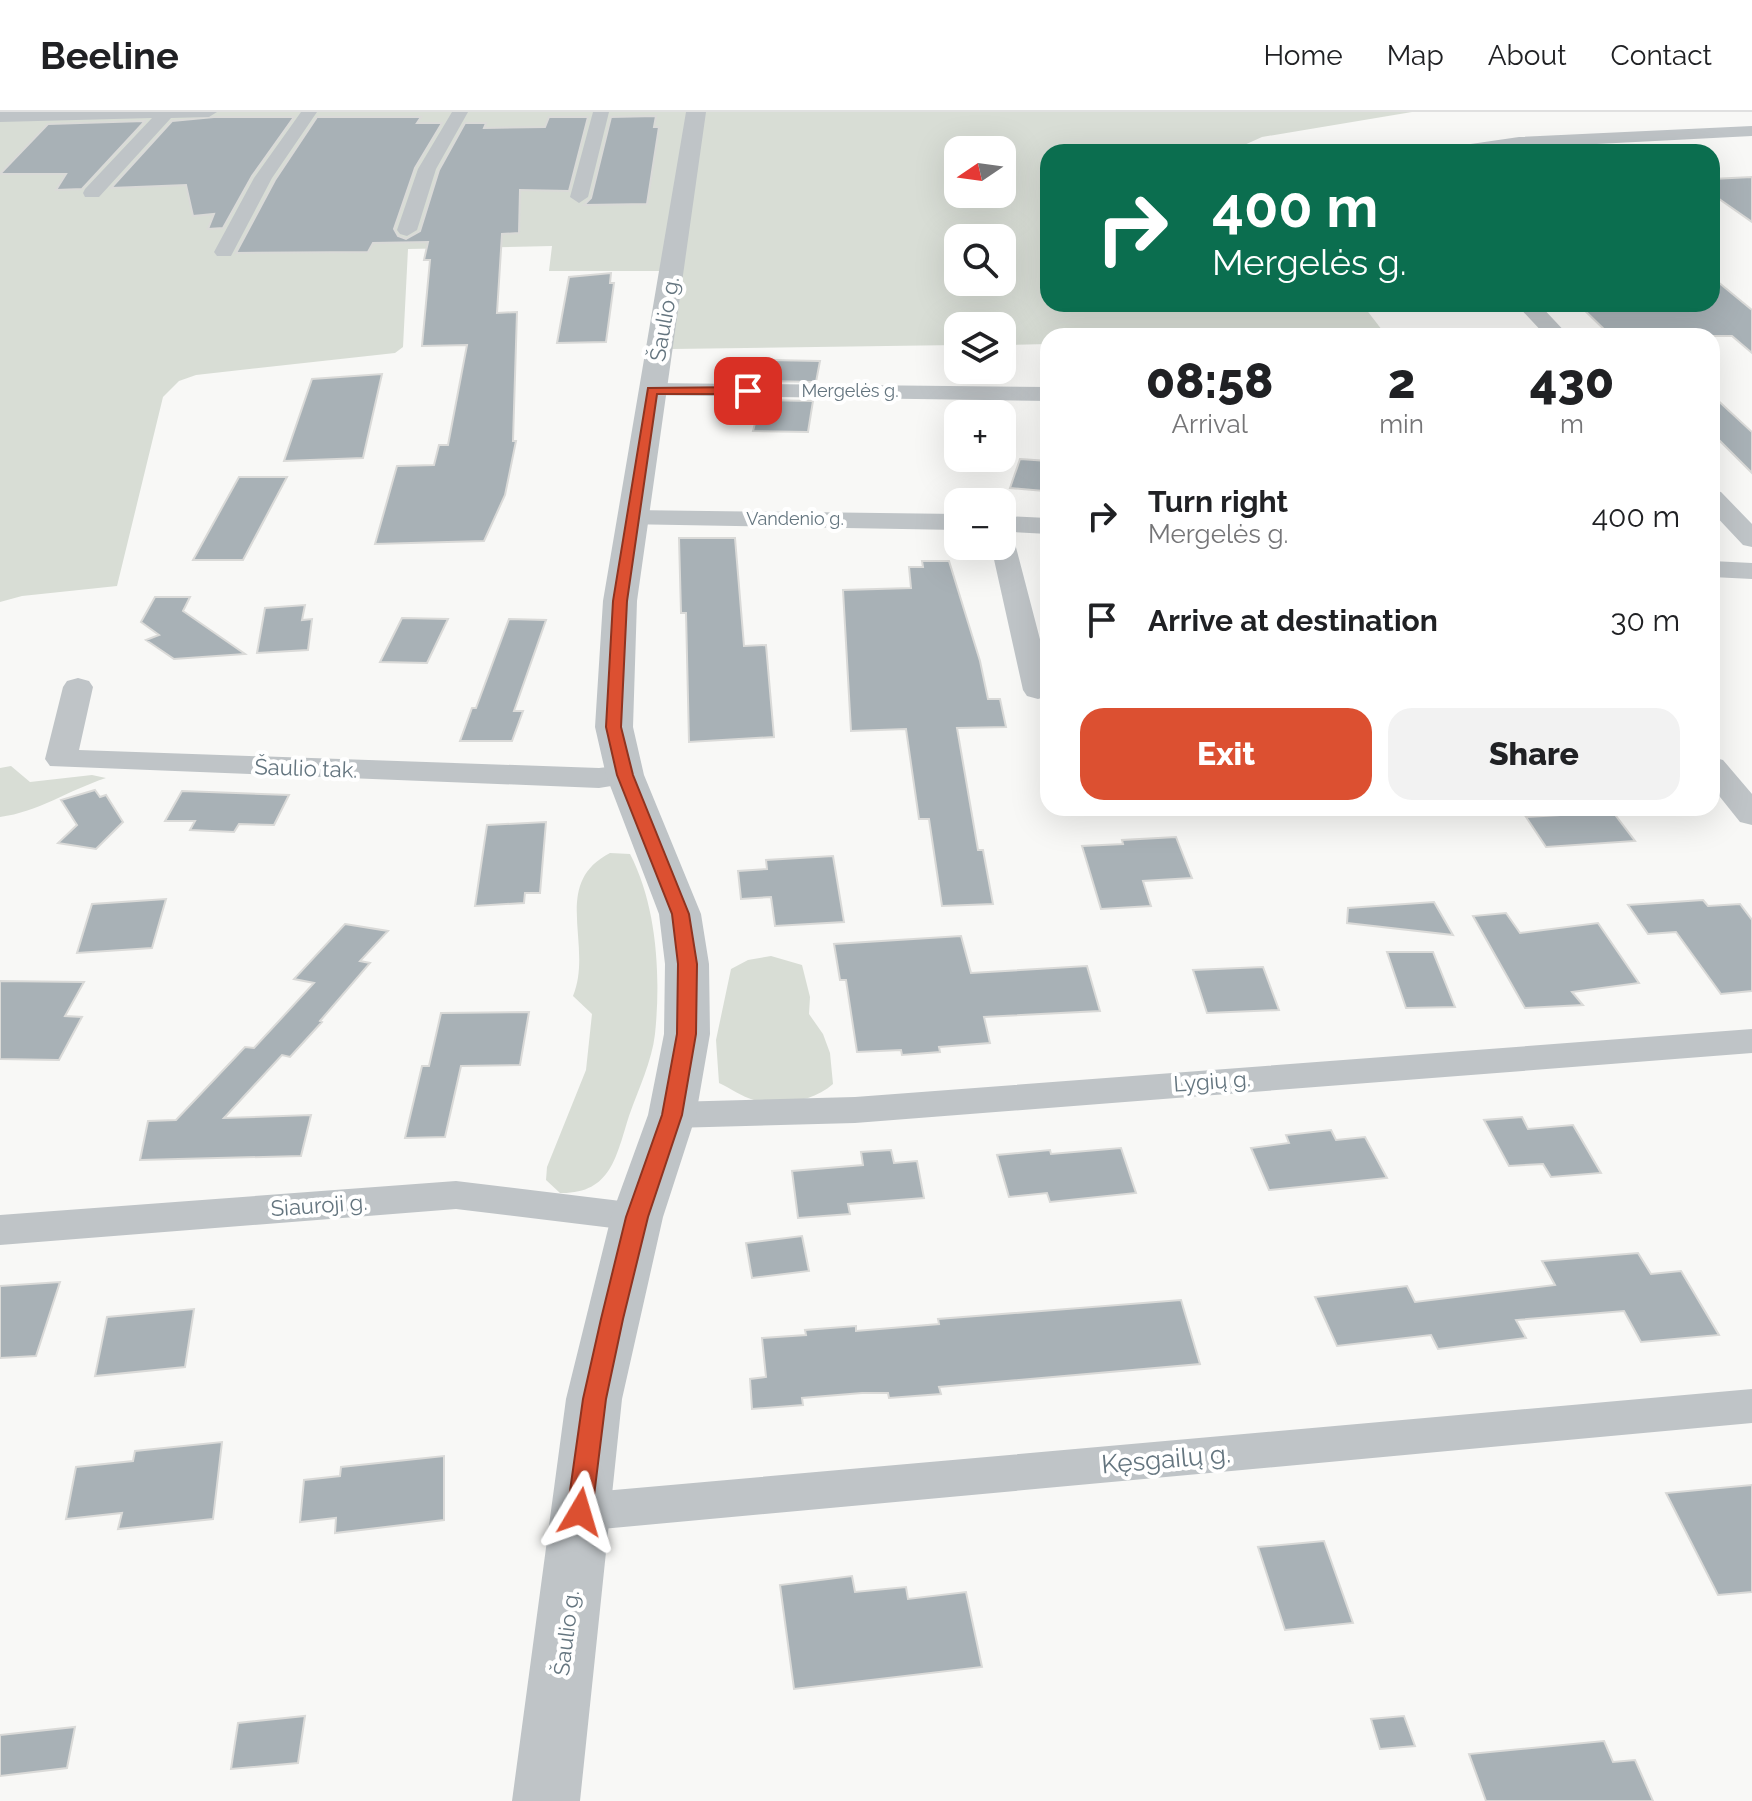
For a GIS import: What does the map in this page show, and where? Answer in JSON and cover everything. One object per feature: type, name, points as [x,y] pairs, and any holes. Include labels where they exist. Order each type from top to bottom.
[{"type":"street","points":[[0,132],[8,117],[209,112]]},
{"type":"street","points":[[224,252],[263,178],[309,112]]},
{"type":"street","points":[[407,230],[427,169],[460,112]]},
{"type":"street","points":[[579,197],[601,112]]},
{"type":"street","name":"Šaulio g.","points":[[546,1801],[594,1399],[637,1217],[672,1115],[687,1034],[686,951],[680,914],[625,775],[614,727],[614,696],[620,601],[631,518],[696,112]]},
{"type":"street","points":[[92,193],[166,113]]},
{"type":"street","points":[[1505,144],[1752,131]]},
{"type":"street","points":[[1730,132],[1752,145]]},
{"type":"street","points":[[1535,312],[1550,328]]},
{"type":"street","name":"Mergelės g.","points":[[652,390],[1040,394]]},
{"type":"street","points":[[1720,505],[1752,539]]},
{"type":"street","name":"Vandenio g.","points":[[631,518],[944,522]]},
{"type":"street","points":[[1016,525],[1040,526]]},
{"type":"street","points":[[1007,560],[1038,690]]},
{"type":"street","points":[[1720,569],[1752,571]]},
{"type":"street","name":"Šaulio tak.","points":[[78,687],[61,759],[584,777],[625,775]]},
{"type":"street","points":[[1720,777],[1752,815]]},
{"type":"street","name":"Lygių g.","points":[[672,1115],[855,1110],[1752,1041]]},
{"type":"street","name":"Siauroji g.","points":[[0,1230],[456,1195],[637,1217]]},
{"type":"street","name":"Kęsgailų g.","points":[[580,1512],[1752,1406]]},
{"type":"shaded area","points":[[0,112],[1412,112],[1262,137],[1246,144],[1040,144],[1040,312],[1368,312],[1380,328],[1040,328],[1040,344],[1016,345],[1016,312],[944,312],[944,345],[671,349],[681,271],[549,271],[552,246],[408,249],[403,347],[395,353],[196,375],[179,381],[163,397],[117,586],[22,596],[0,602]]},
{"type":"shaded area","points":[[11,766],[30,782],[92,775],[106,778],[40,806],[0,817],[0,768]]},
{"type":"shaded area","points":[[610,853],[630,854],[646,896],[657,965],[655,1034],[648,1065],[609,1170],[590,1187],[560,1193],[546,1180],[547,1167],[586,1070],[592,1014],[573,996],[579,956],[577,898],[582,881],[592,866]]},
{"type":"shaded area","points":[[771,956],[802,965],[810,997],[809,1014],[823,1034],[830,1053],[833,1084],[806,1099],[774,1103],[754,1100],[719,1083],[716,1040],[731,969],[748,960]]},
{"type":"building","points":[[656,116],[654,127],[659,127],[647,204],[584,205],[591,198],[611,117]]},
{"type":"building","points":[[214,117],[294,117],[252,176],[223,228],[208,229],[214,214],[193,216],[186,185],[111,188],[172,121]]},
{"type":"building","points":[[317,117],[421,117],[417,123],[442,123],[415,168],[394,229],[398,236],[406,239],[420,231],[439,170],[465,123],[486,123],[484,128],[545,127],[549,117],[588,117],[569,191],[520,190],[519,233],[502,234],[497,313],[517,312],[513,441],[516,441],[505,495],[484,541],[375,544],[397,466],[434,465],[439,445],[448,445],[467,345],[422,346],[430,260],[424,260],[428,242],[373,243],[368,252],[236,253],[275,180]]},
{"type":"building","points":[[145,121],[82,189],[56,190],[66,174],[0,174],[48,124]]},
{"type":"building","points":[[1752,177],[1752,222],[1720,200],[1720,179]]},
{"type":"building","points":[[611,273],[610,283],[614,283],[606,342],[557,343],[569,277]]},
{"type":"building","points":[[1720,284],[1752,310],[1752,353],[1732,336],[1720,336],[1720,328],[1603,328],[1586,312],[1720,312]]},
{"type":"building","points":[[770,360],[820,361],[816,382],[765,381]]},
{"type":"building","points":[[382,374],[363,458],[284,461],[312,379]]},
{"type":"building","points":[[761,400],[813,401],[808,432],[753,431]]},
{"type":"building","points":[[1720,402],[1752,432],[1752,473],[1720,441]]},
{"type":"building","points":[[1020,459],[1040,460],[1040,491],[1010,488]]},
{"type":"building","points":[[239,477],[287,477],[243,560],[193,560]]},
{"type":"building","points":[[679,538],[735,538],[744,646],[766,645],[774,737],[689,742],[686,613],[681,613]]},
{"type":"building","points":[[922,561],[949,561],[980,661],[988,699],[1000,699],[1006,727],[957,728],[978,850],[983,850],[993,904],[942,906],[929,819],[919,819],[906,729],[851,731],[843,590],[911,588],[909,567],[923,567]]},
{"type":"building","points":[[155,597],[190,597],[183,611],[245,654],[174,659],[146,640],[159,635],[141,622]]},
{"type":"building","points":[[305,605],[302,620],[312,619],[308,650],[257,653],[265,608]]},
{"type":"building","points":[[402,618],[448,619],[427,663],[380,662]]},
{"type":"building","points":[[509,619],[546,620],[514,711],[523,711],[512,741],[460,741],[472,708],[476,708]]},
{"type":"building","points":[[95,790],[100,797],[106,795],[123,822],[96,849],[58,843],[77,825],[61,800]]},
{"type":"building","points":[[182,791],[289,795],[274,825],[239,824],[234,832],[190,830],[195,821],[165,821]]},
{"type":"building","points":[[1616,816],[1635,841],[1546,847],[1526,817]]},
{"type":"building","points":[[546,822],[540,893],[525,893],[524,903],[475,906],[487,825]]},
{"type":"building","points":[[1176,837],[1192,878],[1143,881],[1151,906],[1101,909],[1082,846]]},
{"type":"building","points":[[833,856],[844,922],[775,926],[771,897],[741,899],[738,871],[767,869],[766,860]]},
{"type":"building","points":[[166,899],[152,948],[77,953],[92,904]]},
{"type":"building","points":[[1703,900],[1708,906],[1740,904],[1752,920],[1752,991],[1721,994],[1676,932],[1648,934],[1628,905]]},
{"type":"building","points":[[1434,902],[1453,935],[1347,923],[1348,908]]},
{"type":"building","points":[[1506,913],[1520,933],[1598,923],[1639,983],[1572,992],[1583,1005],[1525,1008],[1473,916]]},
{"type":"building","points":[[345,924],[388,931],[360,961],[370,963],[322,1022],[290,1057],[282,1055],[224,1118],[311,1115],[301,1156],[140,1160],[148,1121],[176,1120],[245,1047],[254,1048],[314,983],[294,979]]},
{"type":"building","points":[[961,936],[971,973],[1087,966],[1100,1011],[984,1017],[990,1043],[939,1047],[940,1052],[902,1055],[901,1050],[857,1052],[846,980],[840,980],[834,944]]},
{"type":"building","points":[[1387,952],[1433,952],[1455,1007],[1406,1008]]},
{"type":"building","points":[[1263,967],[1279,1010],[1207,1013],[1193,970]]},
{"type":"building","points":[[0,981],[84,982],[65,1016],[82,1017],[59,1060],[0,1059]]},
{"type":"building","points":[[529,1012],[520,1065],[461,1066],[445,1137],[405,1138],[422,1066],[429,1066],[441,1013]]},
{"type":"building","points":[[1522,1117],[1528,1129],[1573,1125],[1601,1173],[1551,1177],[1543,1164],[1509,1166],[1484,1120]]},
{"type":"building","points":[[1331,1130],[1336,1140],[1365,1137],[1387,1178],[1269,1190],[1251,1148],[1289,1143],[1286,1135]]},
{"type":"building","points":[[1121,1148],[1136,1193],[1050,1202],[1047,1193],[1009,1197],[997,1155],[1050,1150],[1051,1154]]},
{"type":"building","points":[[891,1150],[894,1163],[917,1161],[924,1198],[848,1204],[850,1214],[798,1218],[792,1171],[863,1165],[861,1152]]},
{"type":"building","points":[[802,1236],[809,1271],[752,1278],[746,1243]]},
{"type":"building","points":[[1638,1253],[1651,1274],[1681,1271],[1719,1335],[1641,1342],[1624,1311],[1516,1320],[1526,1338],[1438,1349],[1431,1335],[1337,1346],[1315,1297],[1407,1286],[1415,1302],[1555,1285],[1542,1261]]},
{"type":"building","points":[[60,1282],[36,1356],[0,1358],[0,1286]]},
{"type":"building","points":[[1181,1300],[1200,1364],[939,1387],[941,1394],[889,1398],[888,1393],[862,1393],[802,1398],[803,1405],[752,1409],[750,1379],[766,1377],[762,1338],[806,1335],[805,1330],[856,1326],[856,1331],[939,1324],[938,1319]]},
{"type":"building","points":[[194,1309],[185,1367],[95,1376],[107,1317]]},
{"type":"building","points":[[222,1442],[213,1519],[118,1529],[122,1513],[66,1519],[76,1467],[133,1461],[135,1451]]},
{"type":"building","points":[[444,1456],[444,1520],[335,1533],[336,1518],[300,1522],[304,1480],[340,1476],[341,1467]]},
{"type":"building","points":[[1752,1485],[1752,1592],[1718,1595],[1666,1493]]},
{"type":"building","points":[[1324,1541],[1353,1623],[1285,1630],[1258,1547]]},
{"type":"building","points":[[852,1576],[855,1592],[906,1587],[908,1599],[966,1592],[982,1667],[794,1689],[780,1585]]},
{"type":"building","points":[[305,1716],[298,1763],[231,1769],[238,1723]]},
{"type":"building","points":[[1404,1716],[1415,1746],[1380,1749],[1371,1719]]},
{"type":"building","points":[[75,1727],[67,1768],[0,1776],[0,1735]]},
{"type":"building","points":[[1604,1741],[1613,1762],[1635,1760],[1653,1801],[1486,1801],[1469,1754]]},
{"type":"route","points":[[580,1512],[594,1399],[637,1217],[672,1115],[687,1034],[687,964],[680,914],[625,775],[614,727],[620,601],[631,518],[652,390],[748,391]]}]
